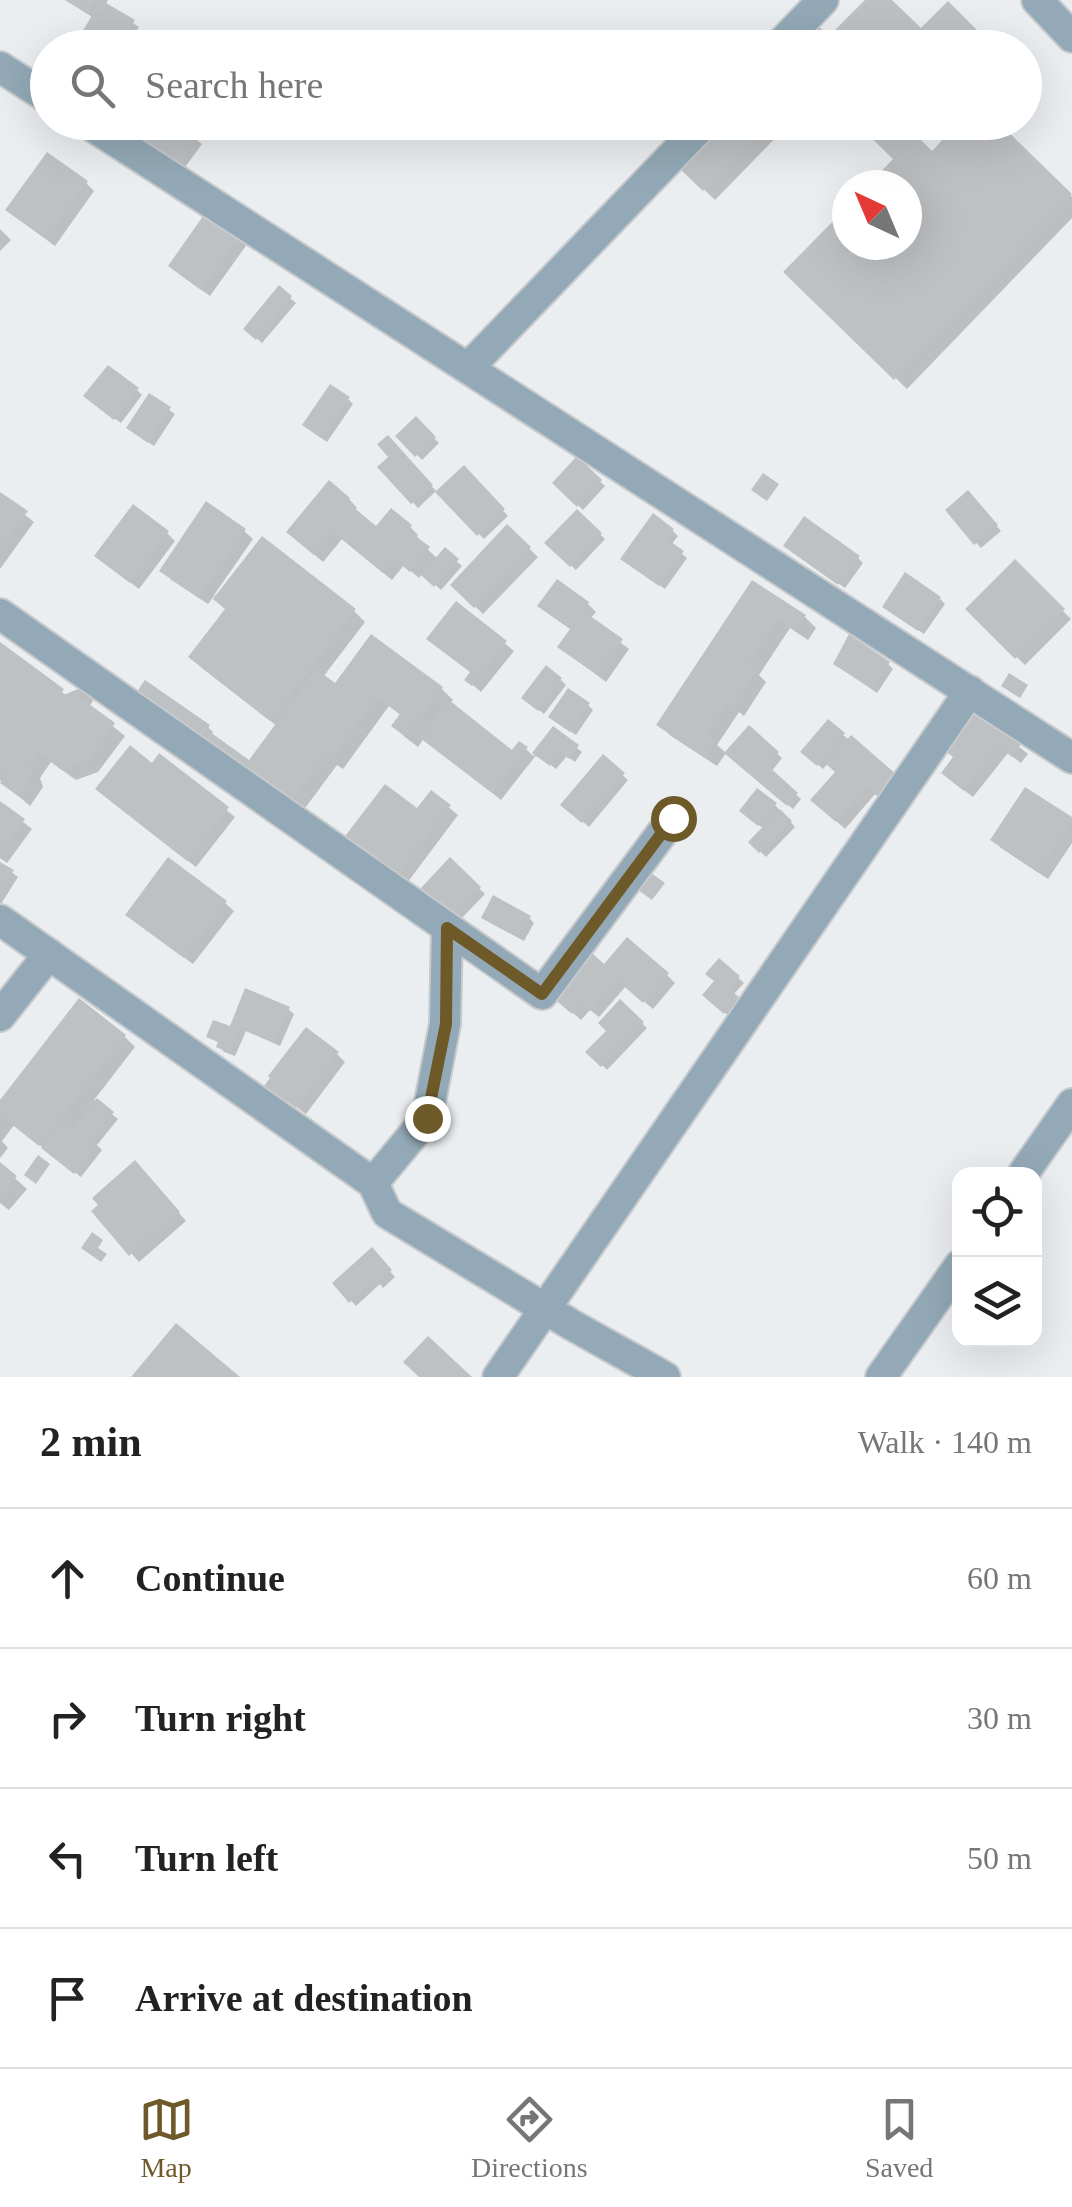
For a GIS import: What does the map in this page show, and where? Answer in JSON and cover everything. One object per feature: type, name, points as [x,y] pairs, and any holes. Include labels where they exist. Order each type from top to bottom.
[{"type":"street","points":[[795,30],[824,0]]},
{"type":"street","points":[[1037,0],[1072,38]]},
{"type":"street","points":[[0,68],[30,87]]},
{"type":"street","points":[[114,140],[1072,758]]},
{"type":"street","points":[[468,368],[688,140]]},
{"type":"street","points":[[0,614],[542,994],[673,818]]},
{"type":"street","points":[[498,1377],[970,691]]},
{"type":"street","points":[[0,920],[373,1183],[387,1213],[664,1377]]},
{"type":"street","points":[[373,1183],[427,1118],[446,1024],[447,928]]},
{"type":"street","points":[[0,1016],[49,954]]},
{"type":"street","points":[[1028,1167],[1072,1104]]},
{"type":"street","points":[[881,1377],[952,1276]]},
{"type":"building","points":[[66,0],[96,0],[88,13]]},
{"type":"building","points":[[101,0],[135,20],[129,30],[83,30]]},
{"type":"building","points":[[865,0],[892,0],[921,28],[948,1],[977,30],[835,30]]},
{"type":"building","points":[[814,22],[823,30],[806,30]]},
{"type":"building","points":[[137,140],[196,140],[177,167]]},
{"type":"building","points":[[698,140],[752,140],[703,191],[675,164]]},
{"type":"building","points":[[873,140],[921,140],[932,151],[942,140],[1016,140],[1072,194],[894,380],[783,272],[832,222],[832,260],[922,260],[922,170],[882,170],[893,159]]},
{"type":"building","points":[[47,152],[88,181],[46,239],[5,210]]},
{"type":"building","points":[[208,209],[241,233],[201,290],[168,266]]},
{"type":"building","points":[[279,285],[292,296],[256,340],[243,329]]},
{"type":"building","points":[[108,365],[139,388],[114,420],[83,396]]},
{"type":"building","points":[[330,384],[350,397],[321,438],[302,425]]},
{"type":"building","points":[[149,393],[171,407],[148,443],[126,428]]},
{"type":"building","points":[[416,416],[436,437],[415,457],[395,436]]},
{"type":"building","points":[[388,435],[433,485],[411,504],[377,467],[388,457],[377,444]]},
{"type":"building","points":[[577,456],[602,480],[577,507],[552,483]]},
{"type":"building","points":[[464,465],[505,509],[477,536],[435,492]]},
{"type":"building","points":[[763,473],[779,484],[767,501],[751,490]]},
{"type":"building","points":[[329,480],[350,498],[347,502],[376,526],[391,508],[412,525],[408,530],[430,547],[410,572],[394,559],[383,573],[333,532],[314,555],[286,532]]},
{"type":"building","points":[[968,490],[998,525],[974,545],[945,510]]},
{"type":"building","points":[[0,492],[28,511],[0,550]]},
{"type":"building","points":[[206,501],[246,529],[199,598],[159,571]]},
{"type":"building","points":[[133,504],[169,531],[130,583],[94,556]]},
{"type":"building","points":[[577,509],[602,533],[570,567],[544,543]]},
{"type":"building","points":[[653,513],[674,529],[667,539],[684,551],[659,586],[620,559]]},
{"type":"building","points":[[804,516],[860,556],[838,585],[783,546]]},
{"type":"building","points":[[507,524],[531,547],[474,608],[450,585]]},
{"type":"building","points":[[262,536],[356,609],[270,721],[188,657],[225,609],[213,599]]},
{"type":"building","points":[[445,547],[459,559],[434,587],[421,575]]},
{"type":"building","points":[[1015,559],[1065,609],[1015,659],[965,609]]},
{"type":"building","points":[[905,572],[941,597],[918,631],[882,607]]},
{"type":"building","points":[[557,579],[589,602],[583,611],[623,639],[597,675],[557,647],[570,629],[537,606]]},
{"type":"building","points":[[752,580],[806,615],[796,631],[778,619],[749,664],[757,669],[732,707],[727,703],[706,734],[716,740],[705,757],[656,725]]},
{"type":"building","points":[[456,601],[507,641],[472,686],[464,680],[470,672],[426,639]]},
{"type":"building","points":[[371,634],[443,687],[406,737],[391,726],[400,714],[377,697],[330,760],[325,756],[288,806],[202,742],[210,732],[249,760],[316,669],[335,683]]},
{"type":"building","points":[[849,634],[890,662],[872,689],[833,664]]},
{"type":"building","points":[[0,642],[64,689],[59,697],[85,686],[78,696],[115,723],[87,761],[63,771],[39,753],[30,765],[33,775],[18,796],[0,783],[9,769],[0,773]]},
{"type":"building","points":[[546,665],[562,678],[538,711],[521,698]]},
{"type":"building","points":[[1009,673],[1028,685],[1020,698],[1001,686]]},
{"type":"building","points":[[145,680],[210,725],[197,744],[132,699]]},
{"type":"building","points":[[568,688],[590,703],[570,732],[548,717]]},
{"type":"building","points":[[449,700],[512,750],[519,741],[528,747],[492,793],[420,738]]},
{"type":"building","points":[[977,709],[1021,744],[1012,757],[999,747],[964,791],[941,773],[953,757],[944,750]]},
{"type":"building","points":[[828,719],[845,733],[817,766],[800,752]]},
{"type":"building","points":[[749,725],[779,752],[767,765],[798,793],[787,806],[724,753]]},
{"type":"building","points":[[553,726],[579,745],[569,759],[561,752],[550,766],[532,753]]},
{"type":"building","points":[[851,735],[896,774],[877,796],[866,787],[836,822],[810,800],[835,772],[826,764]]},
{"type":"building","points":[[130,745],[152,763],[159,753],[229,807],[187,861],[95,789]]},
{"type":"building","points":[[603,754],[625,773],[582,823],[560,805]]},
{"type":"building","points":[[385,784],[417,808],[431,790],[451,805],[391,884],[339,844]]},
{"type":"building","points":[[1025,787],[1072,817],[1072,823],[1039,873],[990,840]]},
{"type":"building","points":[[757,788],[777,803],[758,826],[739,811]]},
{"type":"building","points":[[0,801],[25,819],[0,854]]},
{"type":"building","points":[[780,809],[792,821],[759,853],[748,842]]},
{"type":"building","points":[[168,857],[227,901],[184,958],[125,915]]},
{"type":"building","points":[[450,857],[481,887],[452,919],[420,889]]},
{"type":"building","points":[[0,862],[14,870],[0,894]]},
{"type":"building","points":[[644,868],[665,883],[652,900],[631,885]]},
{"type":"building","points":[[493,895],[531,916],[519,938],[481,918]]},
{"type":"building","points":[[627,937],[669,973],[643,1003],[617,980],[590,1011],[581,1004],[572,1014],[552,997],[591,952],[604,964]]},
{"type":"building","points":[[719,958],[740,976],[729,989],[739,997],[724,1014],[702,995],[714,981],[705,974]]},
{"type":"building","points":[[245,988],[290,1007],[275,1042],[240,1028],[230,1053],[206,1037],[213,1020],[230,1026]]},
{"type":"building","points":[[79,998],[126,1035],[39,1146],[0,1115],[0,1100]]},
{"type":"building","points":[[620,999],[644,1022],[601,1067],[585,1052],[606,1031],[598,1023]]},
{"type":"building","points":[[306,1027],[339,1052],[296,1108],[279,1095],[275,1101],[261,1090]]},
{"type":"building","points":[[97,1098],[114,1112],[93,1139],[98,1143],[74,1174],[41,1148],[63,1119],[74,1128]]},
{"type":"building","points":[[38,1155],[50,1164],[36,1184],[24,1175]]},
{"type":"building","points":[[135,1160],[180,1212],[129,1256],[91,1211],[98,1205],[92,1198]]},
{"type":"building","points":[[0,1162],[17,1176],[0,1198]]},
{"type":"building","points":[[92,1232],[103,1240],[98,1248],[107,1254],[101,1262],[81,1248]]},
{"type":"building","points":[[372,1247],[392,1270],[349,1303],[332,1283]]},
{"type":"building","points":[[176,1323],[240,1377],[131,1377]]},
{"type":"building","points":[[428,1336],[472,1377],[419,1377],[403,1362]]},
{"type":"route","points":[[427,1118],[446,1024],[447,928],[542,994],[673,818]]}]
